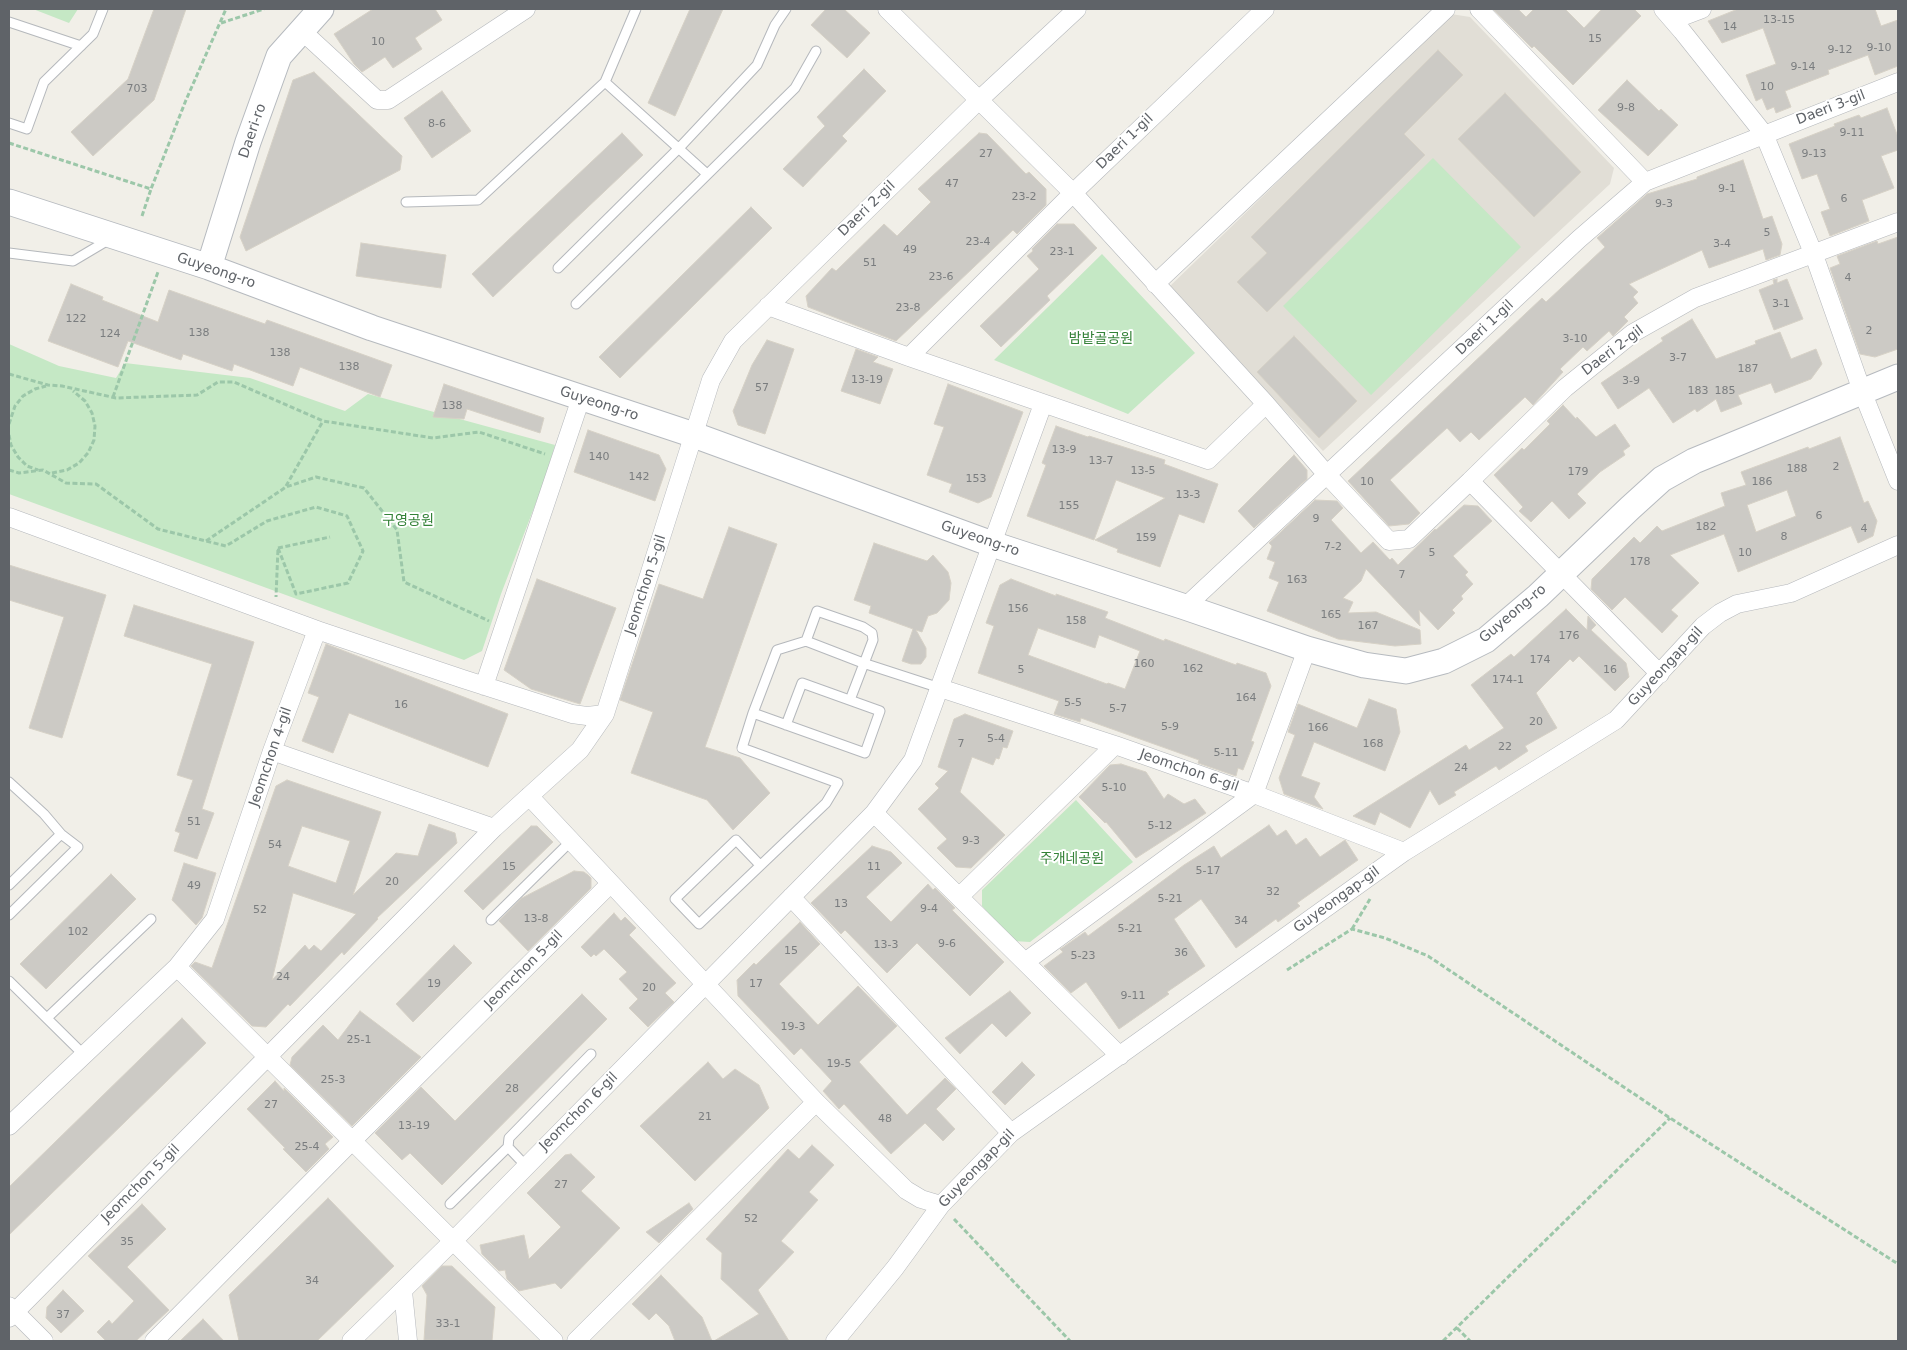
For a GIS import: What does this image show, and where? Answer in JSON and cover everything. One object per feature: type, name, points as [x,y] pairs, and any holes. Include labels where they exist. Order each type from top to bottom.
[{"type":"main road","name":"Daeri-ro","points":[[208,267],[248,142],[279,56],[321,9]]},
{"type":"main road","name":"Guyeong-ro","points":[[9,202],[208,267],[372,328],[694,435],[992,544],[1186,607],[1307,649],[1364,665],[1406,671],[1444,661],[1486,640],[1538,596],[1662,480],[1694,462],[1898,377]]},
{"type":"street","points":[[302,31],[377,100],[388,100],[526,9]]},
{"type":"street","points":[[887,9],[980,99],[1072,193],[1266,404],[1328,476],[1390,541],[1409,539],[1470,481],[1660,674]]},
{"type":"street","name":"Daeri 2-gil","points":[[694,435],[711,380],[733,341],[980,99],[1078,9]]},
{"type":"street","name":"Daeri 1-gil","points":[[909,357],[1072,193],[1265,9]]},
{"type":"street","points":[[1155,284],[1446,9]]},
{"type":"street","points":[[1479,9],[1645,182],[1764,134]]},
{"type":"street","points":[[1668,14],[1702,9]]},
{"type":"street","points":[[1668,14],[1764,134],[1814,255],[1862,391],[1898,481]]},
{"type":"street","name":"Daeri 3-gil","points":[[1764,134],[1898,82]]},
{"type":"street","name":"Daeri 1-gil","points":[[1186,607],[1579,239],[1645,182]]},
{"type":"street","points":[[1814,255],[1898,222]]},
{"type":"street","name":"Daeri 2-gil","points":[[1470,481],[1565,388],[1633,333],[1695,298],[1814,255]]},
{"type":"street","points":[[768,306],[1043,404],[1208,460],[1266,404]]},
{"type":"street","points":[[484,686],[581,398]]},
{"type":"street","points":[[992,544],[1043,404]]},
{"type":"street","name":"Jeomchon 5-gil","points":[[44,1341],[11,1312],[268,1057],[494,828],[580,750],[605,714],[694,435]]},
{"type":"street","points":[[9,517],[317,630],[484,686],[572,714],[587,716],[605,714]]},
{"type":"street","name":"Jeomchon 6-gil","points":[[351,1341],[453,1241],[874,813],[913,760],[992,544]]},
{"type":"street","name":"Guyeongap-gil","points":[[835,1341],[895,1268],[941,1205],[1011,1133],[1404,852],[1616,720],[1703,626],[1720,613],[1737,604],[1791,593],[1898,545]]},
{"type":"street","name":"Jeomchon 4-gil","points":[[9,1126],[177,967],[215,919],[272,751],[317,630]]},
{"type":"street","points":[[1307,649],[1254,794],[1404,852]]},
{"type":"street","name":"Jeomchon 6-gil","points":[[940,688],[1114,745],[1254,794]]},
{"type":"street","points":[[959,897],[1114,745]]},
{"type":"street","points":[[272,751],[494,828]]},
{"type":"street","name":"Jeomchon 6-gil","points":[[1025,962],[1254,794]]},
{"type":"street","points":[[529,796],[816,1102],[906,1190],[921,1199],[941,1205]]},
{"type":"street","points":[[874,813],[1120,1056]]},
{"type":"street","name":"Jeomchon 5-gil","points":[[154,1341],[610,884]]},
{"type":"street","points":[[791,896],[1011,1133]]},
{"type":"street","points":[[177,967],[554,1341]]},
{"type":"street","points":[[576,1341],[816,1102]]},
{"type":"street","points":[[403,1291],[408,1341]]},
{"type":"lane","points":[[9,123],[27,129],[44,82],[93,34],[103,9]]},
{"type":"lane","points":[[406,202],[478,200],[605,82],[636,9]]},
{"type":"lane","points":[[558,268],[757,65],[775,25],[786,9]]},
{"type":"lane","points":[[9,22],[81,46]]},
{"type":"lane","points":[[576,304],[795,88],[816,51]]},
{"type":"lane","points":[[605,82],[707,174]]},
{"type":"lane","points":[[9,253],[73,261],[114,237]]},
{"type":"lane","points":[[806,641],[816,611],[864,627],[872,633],[872,640],[850,700]]},
{"type":"lane","points":[[760,865],[736,840],[675,898],[699,924],[826,803],[838,783],[742,748],[777,650],[806,641],[863,663],[940,688]]},
{"type":"lane","points":[[753,713],[786,725],[865,753],[880,711],[802,683],[786,725]]},
{"type":"lane","points":[[9,782],[44,814],[61,834],[78,847],[9,915]]},
{"type":"lane","points":[[9,885],[61,834]]},
{"type":"lane","points":[[491,920],[571,842]]},
{"type":"lane","points":[[47,1018],[151,919]]},
{"type":"lane","points":[[9,981],[84,1055]]},
{"type":"lane","points":[[450,1204],[508,1147],[509,1138],[591,1054]]},
{"type":"lane","points":[[508,1147],[526,1166]]},
{"type":"path","points":[[142,216],[186,100],[226,9]]},
{"type":"path","points":[[220,24],[264,9]]},
{"type":"path","points":[[9,143],[151,189]]},
{"type":"path","points":[[113,397],[165,253]]},
{"type":"path","points":[[9,374],[48,386]]},
{"type":"path","points":[[9,424],[14,406],[23,396],[35,389],[48,386],[62,386],[113,397],[197,395],[218,382],[234,382],[323,421],[433,438],[479,432],[560,458]]},
{"type":"path","points":[[52,474],[67,470],[79,463],[88,452],[94,440],[95,426],[92,412],[85,401],[69,389]]},
{"type":"path","points":[[286,487],[323,421]]},
{"type":"path","points":[[9,435],[11,445],[18,457],[28,466],[39,471]]},
{"type":"path","points":[[9,470],[19,473],[43,470],[66,483],[96,484],[158,529],[226,546],[267,521],[316,506],[347,516],[362,551],[348,583],[296,594],[278,548]]},
{"type":"path","points":[[205,541],[286,487],[316,477],[364,488],[397,530],[404,582],[503,628]]},
{"type":"path","points":[[278,548],[330,537]]},
{"type":"path","points":[[275,615],[278,548]]},
{"type":"path","points":[[1287,970],[1352,929],[1385,938],[1428,956],[1670,1118],[1898,1264]]},
{"type":"path","points":[[1443,1341],[1670,1118]]},
{"type":"path","points":[[941,1205],[1070,1341]]},
{"type":"path","points":[[1457,1328],[1470,1341]]},
{"type":"shaded area","points":[[1451,14],[1470,17],[1614,168],[1610,184],[1323,451],[1168,288]]},
{"type":"green space","points":[[33,9],[78,9],[69,23]]},
{"type":"green space","points":[[1433,158],[1521,247],[1371,395],[1283,306]]},
{"type":"green space","name":"밤밭골공원","points":[[1102,254],[1195,353],[1128,414],[994,360]]},
{"type":"green space","name":"구영공원","points":[[9,344],[59,366],[116,378],[125,363],[250,378],[345,411],[368,394],[555,445],[545,479],[501,594],[482,651],[464,660],[9,494]]},
{"type":"green space","name":"주개네공원","points":[[1076,800],[1133,862],[1030,942],[1013,941],[982,906],[982,890]]},
{"type":"building","points":[[154,9],[186,9],[154,100],[93,156],[71,132],[128,79]]},
{"type":"building","points":[[373,9],[435,9],[442,20],[415,38],[422,49],[393,68],[385,57],[362,72],[354,64],[334,34]]},
{"type":"building","points":[[690,9],[723,9],[675,116],[648,103]]},
{"type":"building","points":[[826,9],[844,9],[870,33],[847,58],[811,25]]},
{"type":"building","points":[[1493,9],[1518,9],[1526,17],[1534,9],[1565,9],[1584,28],[1602,9],[1634,9],[1641,16],[1573,85]]},
{"type":"building","points":[[1738,9],[1875,9],[1881,26],[1898,20],[1898,66],[1875,75],[1868,55],[1828,70],[1829,74],[1785,91],[1791,107],[1776,113],[1774,107],[1767,110],[1762,98],[1756,101],[1746,75],[1776,64],[1763,28],[1722,43],[1708,21]]},
{"type":"building","points":[[1438,50],[1463,75],[1404,134],[1425,155],[1267,312],[1237,282],[1267,253],[1251,237]]},
{"type":"building","points":[[864,69],[886,91],[842,136],[847,141],[803,187],[783,169],[825,126],[817,117]]},
{"type":"building","points":[[314,72],[402,156],[400,170],[246,251],[240,237],[293,80]]},
{"type":"building","points":[[1627,80],[1659,111],[1661,109],[1678,125],[1648,156],[1598,110]]},
{"type":"building","points":[[442,91],[471,131],[432,158],[404,118]]},
{"type":"building","points":[[1505,93],[1581,172],[1534,217],[1458,139]]},
{"type":"building","points":[[1887,108],[1898,137],[1898,150],[1881,156],[1894,188],[1862,200],[1869,221],[1830,236],[1821,212],[1830,209],[1817,174],[1802,179],[1789,144],[1835,126],[1834,124],[1859,115],[1861,118]]},
{"type":"building","points":[[622,133],[643,155],[493,297],[472,274]]},
{"type":"building","points":[[979,133],[987,134],[1026,174],[1029,172],[1046,189],[1046,205],[1017,234],[1013,230],[896,341],[808,307],[806,296],[832,268],[836,271],[884,224],[897,236],[931,202],[918,189]]},
{"type":"building","points":[[1743,160],[1763,219],[1772,216],[1782,244],[1780,255],[1766,260],[1763,249],[1709,268],[1702,250],[1629,284],[1638,292],[1633,297],[1638,303],[1624,317],[1628,321],[1613,336],[1609,331],[1587,351],[1583,347],[1560,369],[1563,372],[1533,405],[1525,397],[1479,440],[1471,432],[1460,442],[1447,428],[1390,480],[1420,513],[1409,524],[1389,526],[1348,481],[1542,298],[1546,302],[1605,247],[1597,238],[1647,194],[1697,179],[1697,177]]},
{"type":"building","points":[[751,207],[772,228],[620,378],[599,357]]},
{"type":"building","points":[[1057,224],[1074,224],[1097,248],[1047,296],[1050,300],[1001,347],[980,326],[1039,269],[1027,256]]},
{"type":"building","points":[[1898,237],[1898,349],[1875,357],[1860,354],[1830,268],[1840,264],[1837,256],[1877,241],[1878,244]]},
{"type":"building","points":[[361,243],[446,255],[441,288],[356,276]]},
{"type":"building","points":[[1777,279],[1777,283],[1787,279],[1803,319],[1774,330],[1759,290],[1774,284],[1773,280]]},
{"type":"building","points":[[71,284],[103,297],[102,300],[158,322],[169,290],[265,324],[267,320],[392,365],[380,397],[300,367],[293,386],[234,364],[232,371],[183,354],[181,360],[128,341],[118,367],[48,341]]},
{"type":"building","points":[[1692,319],[1716,359],[1756,344],[1755,341],[1780,332],[1791,359],[1816,349],[1822,364],[1811,379],[1775,393],[1771,383],[1738,395],[1742,404],[1721,412],[1716,399],[1697,412],[1695,409],[1673,423],[1649,388],[1618,409],[1601,383],[1663,341],[1661,338]]},
{"type":"building","points":[[1294,336],[1357,401],[1319,438],[1257,372]]},
{"type":"building","points":[[767,340],[794,349],[765,434],[738,425],[733,411],[752,365]]},
{"type":"building","points":[[856,349],[878,357],[873,362],[893,369],[880,404],[841,391]]},
{"type":"building","points":[[444,384],[544,418],[540,433],[467,409],[464,419],[433,417]]},
{"type":"building","points":[[948,384],[1023,412],[991,497],[978,503],[949,492],[952,484],[927,475],[944,427],[934,424]]},
{"type":"building","points":[[1563,405],[1596,437],[1615,424],[1630,446],[1623,451],[1625,455],[1600,472],[1577,494],[1586,503],[1569,519],[1552,501],[1531,522],[1519,511],[1523,507],[1494,475],[1522,448],[1524,450],[1550,424],[1547,421]]},
{"type":"building","points":[[1056,426],[1165,460],[1164,464],[1218,484],[1204,523],[1179,514],[1160,567],[1117,552],[1118,549],[1095,540],[1165,498],[1116,480],[1094,540],[1027,516],[1046,465],[1042,463]]},
{"type":"building","points":[[588,430],[659,455],[666,469],[655,501],[574,472]]},
{"type":"building","points":[[1840,437],[1864,503],[1868,501],[1877,521],[1873,536],[1858,543],[1851,526],[1738,572],[1724,534],[1670,555],[1699,583],[1671,610],[1678,616],[1662,633],[1625,597],[1612,610],[1591,589],[1592,579],[1634,537],[1640,543],[1657,526],[1662,531],[1725,506],[1721,493],[1746,485],[1741,472],[1808,447],[1809,449]],"holes":[[[1787,490],[1796,516],[1756,532],[1747,505]]]},
{"type":"building","points":[[1294,455],[1307,470],[1307,479],[1254,528],[1238,511]]},
{"type":"building","points":[[1315,500],[1337,501],[1343,508],[1331,520],[1361,553],[1373,542],[1390,560],[1392,558],[1398,565],[1435,529],[1464,505],[1478,506],[1492,521],[1453,556],[1468,572],[1465,575],[1473,584],[1461,596],[1463,599],[1452,610],[1455,613],[1438,630],[1419,610],[1420,626],[1366,569],[1361,581],[1343,598],[1353,602],[1348,613],[1376,612],[1420,630],[1421,644],[1395,646],[1338,639],[1267,611],[1279,582],[1269,578],[1275,562],[1267,559],[1272,546],[1269,543]]},
{"type":"building","points":[[729,527],[777,544],[705,747],[740,758],[770,793],[733,830],[707,800],[631,773],[653,712],[620,700],[659,584],[703,599]]},
{"type":"building","points":[[874,543],[927,561],[933,555],[948,572],[951,583],[949,600],[937,613],[928,616],[922,632],[916,630],[926,648],[926,657],[921,664],[911,664],[902,661],[913,629],[869,613],[871,606],[854,600]]},
{"type":"building","points":[[9,565],[106,595],[62,738],[29,728],[64,617],[9,600]]},
{"type":"building","points":[[537,579],[616,608],[580,704],[531,689],[504,670]]},
{"type":"building","points":[[1011,579],[1056,596],[1056,594],[1108,612],[1105,618],[1164,641],[1165,639],[1236,665],[1237,663],[1266,673],[1271,686],[1251,741],[1254,742],[1243,770],[1238,768],[1236,776],[1198,763],[1199,760],[1081,718],[1080,722],[1054,714],[1059,701],[978,673],[994,626],[986,623],[1000,585]],"holes":[[[1038,628],[1095,648],[1099,635],[1140,651],[1125,689],[1028,655]]]},
{"type":"building","points":[[134,605],[254,642],[202,809],[214,813],[197,859],[174,851],[180,833],[175,831],[193,780],[177,775],[212,664],[124,636]]},
{"type":"building","points":[[1566,609],[1587,630],[1588,616],[1596,625],[1591,630],[1626,663],[1629,677],[1615,691],[1579,656],[1573,662],[1570,659],[1536,693],[1557,728],[1525,746],[1528,751],[1499,770],[1496,766],[1454,792],[1456,795],[1439,805],[1430,790],[1410,828],[1380,812],[1375,825],[1353,816],[1466,745],[1469,750],[1504,728],[1471,685],[1511,654],[1514,657]]},
{"type":"building","points":[[326,644],[508,714],[488,767],[349,713],[333,753],[302,741],[319,697],[308,693]]},
{"type":"building","points":[[1369,699],[1396,709],[1400,732],[1385,771],[1314,742],[1301,776],[1320,783],[1314,797],[1323,809],[1284,794],[1279,778],[1295,735],[1288,732],[1298,704],[1357,728]]},
{"type":"building","points":[[965,714],[1013,731],[1007,748],[1003,747],[999,759],[996,758],[993,765],[972,757],[960,792],[1005,835],[971,868],[956,867],[937,848],[947,839],[918,809],[939,788],[935,784],[948,771],[938,767],[954,719]]},
{"type":"building","points":[[1121,764],[1146,772],[1164,799],[1168,794],[1184,804],[1195,799],[1206,813],[1136,858],[1106,822],[1079,797],[1110,765]]},
{"type":"building","points":[[287,780],[381,812],[353,895],[396,853],[418,856],[429,824],[455,833],[457,843],[377,918],[344,955],[342,952],[290,1006],[288,1004],[266,1027],[252,1026],[191,966],[195,962],[212,968],[276,786]],"holes":[[[302,826],[350,841],[336,883],[288,866]],[[293,893],[356,914],[321,951],[314,945],[309,950],[305,945],[272,980]]]},
{"type":"building","points":[[1269,825],[1277,836],[1286,830],[1296,845],[1306,838],[1320,857],[1345,840],[1358,860],[1297,903],[1300,906],[1278,922],[1276,919],[1236,948],[1201,899],[1174,919],[1205,966],[1119,1029],[1086,982],[1071,993],[1044,966],[1063,952],[1060,949],[1085,932],[1088,936],[1184,865],[1214,846],[1221,858]]},
{"type":"building","points":[[531,826],[537,826],[553,842],[483,910],[464,891]]},
{"type":"building","points":[[872,846],[891,852],[902,863],[866,897],[891,922],[928,884],[933,890],[935,888],[955,908],[952,910],[1004,962],[970,996],[917,943],[887,973],[845,930],[841,934],[811,903]]},
{"type":"building","points":[[184,863],[216,873],[202,918],[196,925],[172,900]]},
{"type":"building","points":[[574,871],[584,872],[591,878],[591,888],[528,951],[499,921],[522,898]]},
{"type":"building","points":[[111,874],[136,899],[46,989],[20,964]]},
{"type":"building","points":[[614,913],[621,921],[625,917],[636,928],[629,935],[676,983],[665,993],[674,1002],[648,1027],[629,1008],[638,999],[619,979],[627,972],[604,949],[596,956],[594,954],[591,957],[581,947]]},
{"type":"building","points":[[800,922],[820,944],[779,984],[818,1025],[858,986],[897,1026],[859,1062],[907,1115],[945,1078],[956,1089],[936,1109],[955,1129],[943,1141],[925,1123],[891,1154],[844,1104],[839,1109],[823,1091],[832,1081],[801,1048],[794,1055],[738,996],[737,980],[754,963],[756,965]]},
{"type":"building","points":[[454,945],[472,963],[413,1022],[396,1004]]},
{"type":"building","points":[[1010,991],[1031,1013],[1006,1037],[992,1023],[960,1054],[945,1038]]},
{"type":"building","points":[[582,994],[607,1019],[442,1185],[410,1153],[402,1160],[375,1133],[421,1087],[455,1121]]},
{"type":"building","points":[[360,1011],[421,1057],[352,1126],[290,1065],[292,1057],[323,1025],[338,1040]]},
{"type":"building","points":[[182,1018],[206,1043],[9,1235],[9,1187]]},
{"type":"building","points":[[708,1062],[723,1079],[735,1069],[759,1085],[769,1108],[695,1181],[640,1126]]},
{"type":"building","points":[[1022,1062],[1035,1075],[1005,1105],[992,1092]]},
{"type":"building","points":[[275,1081],[333,1137],[325,1144],[329,1149],[306,1172],[247,1109]]},
{"type":"building","points":[[812,1145],[834,1165],[809,1192],[818,1200],[781,1241],[794,1252],[758,1290],[789,1341],[714,1341],[759,1314],[721,1279],[722,1253],[706,1239],[788,1149],[799,1159]]},
{"type":"building","points":[[571,1154],[595,1177],[581,1191],[620,1228],[561,1289],[555,1283],[519,1291],[507,1279],[505,1270],[499,1271],[482,1254],[480,1245],[524,1235],[529,1259],[561,1227],[527,1193],[565,1155]]},
{"type":"building","points":[[328,1198],[394,1266],[317,1341],[239,1341],[229,1295]]},
{"type":"building","points":[[689,1203],[693,1209],[659,1243],[646,1232]]},
{"type":"building","points":[[142,1204],[166,1229],[127,1267],[169,1310],[136,1341],[106,1341],[97,1332],[109,1320],[112,1324],[134,1301],[88,1256]]},
{"type":"building","points":[[442,1266],[452,1266],[495,1307],[492,1341],[424,1340],[427,1295],[422,1286]]},
{"type":"building","points":[[661,1275],[702,1317],[712,1341],[675,1341],[669,1326],[656,1313],[649,1320],[632,1304]]},
{"type":"building","points":[[63,1290],[84,1311],[61,1333],[46,1318],[47,1307]]},
{"type":"building","points":[[203,1319],[224,1341],[180,1341]]}]
